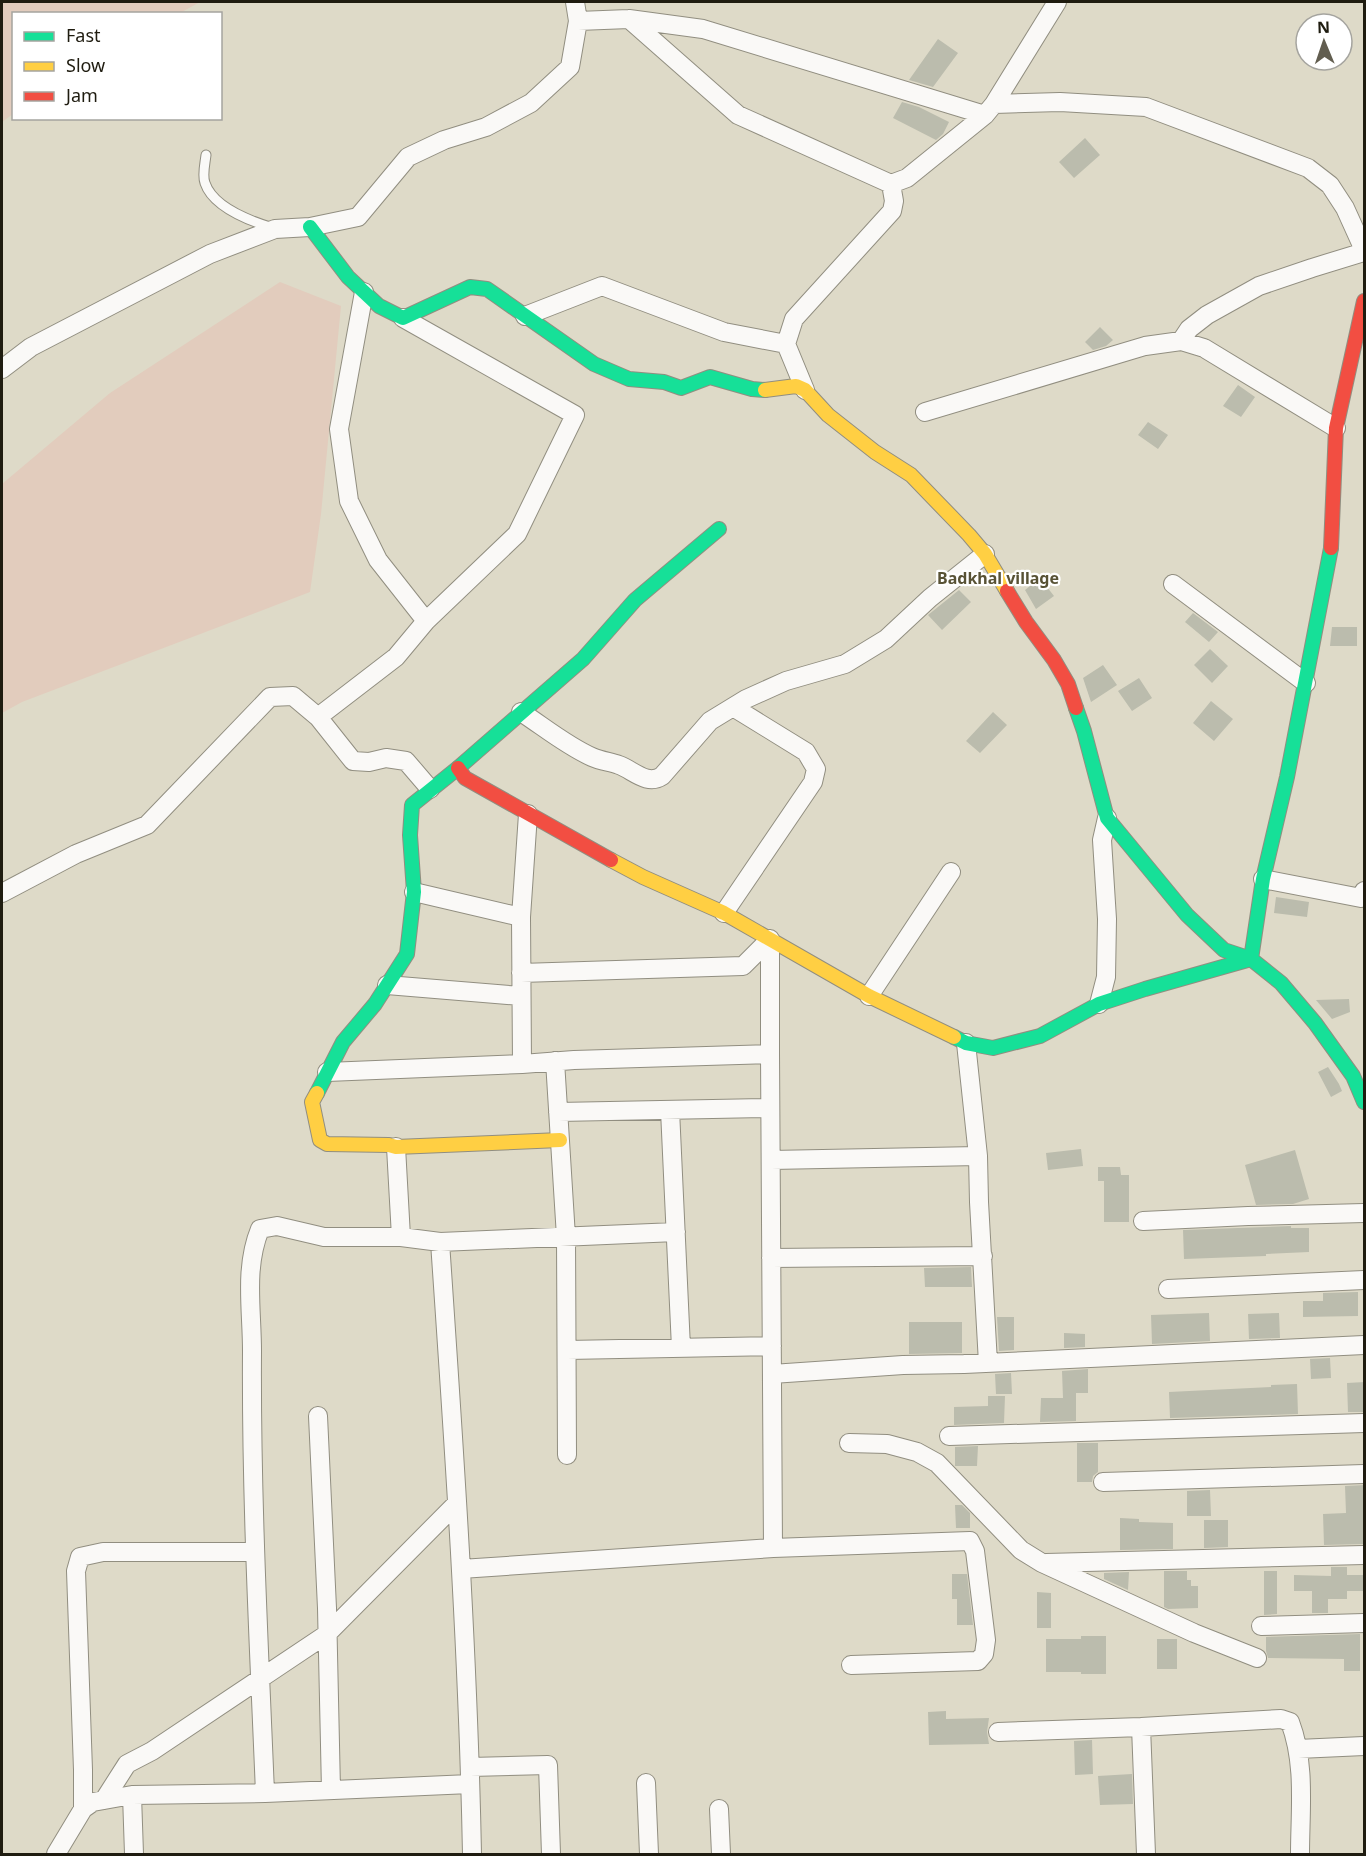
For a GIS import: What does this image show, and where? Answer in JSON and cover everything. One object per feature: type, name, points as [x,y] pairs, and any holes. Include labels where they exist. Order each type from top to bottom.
[{"type":"street","points":[[2,369],[31,347],[210,254],[275,229],[310,227],[358,217],[408,157],[444,140],[486,127],[531,103],[570,67],[578,21],[575,2]]},
{"type":"street","points":[[629,19],[738,115],[891,184],[907,178],[989,109],[1057,2]]},
{"type":"street","points":[[578,21],[629,19],[704,29],[989,109],[1060,102],[1146,107],[1308,168],[1330,185],[1345,208],[1365,251],[1259,286],[1208,315],[1189,329],[1181,341]]},
{"type":"street","points":[[891,184],[894,201],[892,211],[794,319],[786,344],[805,390],[828,415],[875,452],[911,475],[985,554],[1026,622],[1054,660],[1068,684],[1084,731],[1107,818],[1136,856],[1187,915],[1224,950],[1251,959],[1281,983],[1315,1023],[1353,1076],[1365,1102]]},
{"type":"street","points":[[310,227],[348,277],[379,306],[575,415],[517,534],[426,621],[396,657],[318,717]]},
{"type":"street","points":[[525,316],[602,286],[724,332],[786,344]]},
{"type":"street","points":[[403,318],[470,287],[487,289],[594,364],[629,379],[664,382],[681,388],[710,377],[752,389],[796,386],[805,390]]},
{"type":"street","points":[[364,292],[339,429],[349,501],[378,561],[426,621]]},
{"type":"street","points":[[1251,959],[1263,879],[1287,777],[1332,543],[1336,428],[1365,301]]},
{"type":"street","points":[[925,412],[1145,346],[1181,341],[1204,348],[1336,428]]},
{"type":"street","points":[[560,1140],[396,1147],[327,1144],[320,1140],[312,1102],[343,1042],[375,1004],[407,954],[414,892],[410,835],[412,805],[583,659],[635,600],[719,529]]},
{"type":"street","points":[[521,712],[593,757],[656,780],[711,721],[746,699],[786,681],[845,664],[886,639],[930,598],[985,554]]},
{"type":"street","points":[[1173,584],[1306,683]]},
{"type":"street","points":[[2,893],[76,854],[147,825],[270,697],[292,696],[318,717],[353,761],[369,762],[386,758],[405,761],[430,789]]},
{"type":"street","points":[[724,913],[813,782],[816,769],[806,752],[733,706]]},
{"type":"street","points":[[458,768],[465,778],[643,877],[724,913],[869,996],[966,1043],[993,1048],[1040,1036],[1099,1005],[1145,989],[1251,959]]},
{"type":"street","points":[[522,1064],[521,916],[528,814]]},
{"type":"street","points":[[1099,1005],[1106,978],[1107,919],[1102,840],[1107,818]]},
{"type":"street","points":[[869,996],[951,872]]},
{"type":"street","points":[[1263,879],[1361,898],[1365,891]]},
{"type":"street","points":[[414,892],[521,916]]},
{"type":"street","points":[[521,973],[743,966],[770,939]]},
{"type":"street","points":[[770,939],[773,1548]]},
{"type":"street","points":[[387,985],[521,996]]},
{"type":"street","points":[[966,1043],[978,1156],[988,1363]]},
{"type":"street","points":[[327,1072],[770,1054]]},
{"type":"street","points":[[555,1061],[566,1237],[567,1455]]},
{"type":"street","points":[[558,1112],[770,1108]]},
{"type":"street","points":[[670,1110],[681,1348]]},
{"type":"street","points":[[396,1147],[400,1237]]},
{"type":"street","points":[[771,1160],[978,1156]]},
{"type":"street","points":[[1143,1221],[1248,1215],[1365,1213]]},
{"type":"street","points":[[265,1793],[255,1552],[249,1285],[254,1244],[260,1229],[277,1226],[324,1237],[400,1237],[440,1242],[675,1232]]},
{"type":"street","points":[[440,1242],[461,1569],[471,1854]]},
{"type":"street","points":[[771,1258],[982,1256]]},
{"type":"street","points":[[1168,1289],[1365,1280]]},
{"type":"street","points":[[772,1374],[903,1365],[1365,1345]]},
{"type":"street","points":[[567,1350],[772,1346]]},
{"type":"street","points":[[318,1416],[331,1790]]},
{"type":"street","points":[[949,1436],[1365,1424]]},
{"type":"street","points":[[849,1443],[887,1444],[917,1452],[937,1463],[1021,1550],[1042,1563],[1194,1633],[1257,1658]]},
{"type":"street","points":[[1103,1482],[1365,1474]]},
{"type":"street","points":[[104,1800],[127,1764],[152,1750],[327,1634],[457,1503]]},
{"type":"street","points":[[461,1569],[773,1548],[970,1541],[975,1551],[986,1640],[984,1654],[978,1661],[851,1665]]},
{"type":"street","points":[[62,1850],[83,1809],[76,1571],[80,1557],[103,1552],[255,1552]]},
{"type":"street","points":[[1042,1563],[1365,1555]]},
{"type":"street","points":[[1261,1626],[1365,1623]]},
{"type":"street","points":[[998,1732],[1281,1719],[1290,1722],[1298,1749],[1301,1772],[1300,1854]]},
{"type":"street","points":[[1141,1727],[1146,1854]]},
{"type":"street","points":[[1298,1749],[1365,1746]]},
{"type":"street","points":[[83,1809],[93,1802],[132,1795],[331,1790],[470,1776],[548,1765],[551,1854]]},
{"type":"street","points":[[646,1783],[649,1854]]},
{"type":"street","points":[[132,1795],[134,1854]]},
{"type":"street","points":[[719,1809],[721,1854]]},
{"type":"lane","points":[[206,155],[204,181],[210,194],[247,220],[275,229]]},
{"type":"shaded area","points":[[2,2],[200,2],[182,12],[12,12],[12,115],[2,122]]},
{"type":"shaded area","points":[[280,282],[341,306],[321,514],[310,592],[22,702],[2,713],[2,484],[110,393]]},
{"type":"building","points":[[938,39],[958,53],[933,87],[909,80]]},
{"type":"building","points":[[902,102],[919,107],[949,122],[943,134],[936,140],[893,118]]},
{"type":"building","points":[[1085,138],[1100,155],[1074,178],[1059,162]]},
{"type":"building","points":[[1100,327],[1113,340],[1106,346],[1093,350],[1085,342]]},
{"type":"building","points":[[1238,385],[1255,397],[1241,417],[1223,406]]},
{"type":"building","points":[[1148,422],[1168,435],[1158,449],[1138,435]]},
{"type":"building","points":[[1040,578],[1054,596],[1036,609],[1025,590]]},
{"type":"building","points":[[959,590],[971,602],[942,630],[928,615]]},
{"type":"building","points":[[1193,613],[1218,632],[1209,642],[1185,622]]},
{"type":"building","points":[[1332,627],[1357,627],[1357,646],[1330,646]]},
{"type":"building","points":[[1210,649],[1228,666],[1212,683],[1194,665]]},
{"type":"building","points":[[1103,665],[1117,685],[1091,702],[1083,678]]},
{"type":"building","points":[[1139,678],[1152,698],[1132,711],[1118,691]]},
{"type":"building","points":[[1211,701],[1233,719],[1214,741],[1193,723]]},
{"type":"building","points":[[993,712],[1007,725],[980,753],[966,741]]},
{"type":"building","points":[[1276,897],[1309,902],[1307,917],[1274,913]]},
{"type":"building","points":[[1349,999],[1350,1012],[1332,1019],[1316,1000]]},
{"type":"building","points":[[1328,1067],[1342,1091],[1331,1097],[1318,1072]]},
{"type":"building","points":[[1081,1149],[1083,1166],[1048,1170],[1046,1153]]},
{"type":"building","points":[[1295,1150],[1309,1199],[1293,1204],[1256,1205],[1245,1165]]},
{"type":"building","points":[[1098,1167],[1120,1167],[1121,1175],[1129,1175],[1129,1222],[1104,1222],[1104,1181],[1098,1181]]},
{"type":"building","points":[[1291,1226],[1291,1228],[1309,1228],[1309,1252],[1184,1259],[1183,1230]]},
{"type":"building","points":[[971,1267],[972,1287],[925,1287],[924,1268]]},
{"type":"building","points":[[1358,1292],[1358,1316],[1303,1317],[1303,1301],[1323,1301],[1323,1293]]},
{"type":"building","points":[[1209,1313],[1210,1341],[1152,1344],[1151,1315]]},
{"type":"building","points":[[1279,1313],[1280,1338],[1249,1339],[1248,1314]]},
{"type":"building","points":[[997,1317],[1014,1317],[1014,1350],[999,1351]]},
{"type":"building","points":[[909,1322],[962,1322],[962,1353],[909,1354]]},
{"type":"building","points":[[1064,1333],[1085,1334],[1085,1347],[1064,1348]]},
{"type":"building","points":[[1330,1358],[1331,1378],[1311,1379],[1310,1359]]},
{"type":"building","points":[[1088,1369],[1088,1393],[1076,1393],[1076,1421],[1040,1422],[1041,1398],[1063,1398],[1062,1371]]},
{"type":"building","points":[[1011,1373],[1012,1394],[996,1394],[995,1374]]},
{"type":"building","points":[[1365,1382],[1365,1412],[1348,1412],[1347,1383]]},
{"type":"building","points":[[1297,1384],[1298,1414],[1170,1418],[1169,1392]]},
{"type":"building","points":[[988,1396],[1005,1396],[1004,1423],[954,1425],[954,1407],[988,1406]]},
{"type":"building","points":[[1077,1443],[1098,1443],[1098,1472],[1093,1476],[1092,1482],[1077,1482]]},
{"type":"building","points":[[978,1446],[977,1466],[955,1466],[955,1447]]},
{"type":"building","points":[[1365,1485],[1365,1544],[1324,1545],[1323,1514],[1346,1513],[1345,1486]]},
{"type":"building","points":[[1210,1490],[1211,1516],[1187,1516],[1187,1491]]},
{"type":"building","points":[[955,1505],[962,1505],[970,1513],[970,1528],[956,1528]]},
{"type":"building","points":[[1120,1518],[1139,1519],[1139,1522],[1173,1523],[1173,1549],[1120,1550]]},
{"type":"building","points":[[1204,1520],[1228,1520],[1228,1547],[1204,1548]]},
{"type":"building","points":[[1331,1567],[1347,1567],[1347,1575],[1365,1575],[1365,1591],[1347,1591],[1347,1599],[1328,1599],[1328,1613],[1312,1613],[1312,1591],[1294,1591],[1294,1575],[1331,1576]]},
{"type":"building","points":[[1164,1571],[1187,1571],[1187,1580],[1191,1580],[1191,1586],[1198,1586],[1198,1608],[1168,1609],[1164,1607]]},
{"type":"building","points":[[1264,1571],[1277,1571],[1277,1614],[1264,1615]]},
{"type":"building","points":[[1129,1572],[1128,1590],[1104,1579],[1104,1573]]},
{"type":"building","points":[[952,1574],[967,1574],[973,1625],[957,1625],[957,1599],[952,1599]]},
{"type":"building","points":[[1037,1592],[1051,1593],[1051,1628],[1037,1628]]},
{"type":"building","points":[[1360,1634],[1360,1671],[1344,1671],[1344,1659],[1268,1658],[1266,1651],[1266,1637]]},
{"type":"building","points":[[1081,1636],[1106,1636],[1106,1674],[1046,1672],[1046,1639],[1081,1639]]},
{"type":"building","points":[[1157,1639],[1177,1639],[1177,1669],[1157,1669]]},
{"type":"building","points":[[946,1711],[946,1719],[989,1718],[987,1732],[989,1744],[929,1745],[928,1712]]},
{"type":"building","points":[[1092,1740],[1093,1774],[1075,1775],[1074,1741]]},
{"type":"building","points":[[1132,1774],[1133,1804],[1100,1805],[1098,1776]]},
{"type":"traffic: fast","points":[[310,227],[348,277],[379,306],[403,318],[470,287],[487,289],[594,364],[629,379],[664,382],[681,388],[710,377],[752,389],[765,390]]},
{"type":"traffic: fast","points":[[317,1093],[343,1042],[375,1004],[407,954],[414,892],[410,835],[412,805],[583,659],[635,600],[719,529]]},
{"type":"traffic: fast","points":[[954,1037],[966,1043],[993,1048],[1040,1036],[1099,1004],[1251,959],[1263,879],[1287,777],[1331,548]]},
{"type":"traffic: fast","points":[[1076,708],[1107,818],[1187,915],[1224,950],[1251,959],[1281,983],[1315,1023],[1353,1076],[1364,1102]]},
{"type":"traffic: slow","points":[[765,390],[796,386],[805,390],[828,415],[875,452],[911,475],[985,554],[1007,591]]},
{"type":"traffic: slow","points":[[611,860],[643,877],[724,913],[869,996],[954,1037]]},
{"type":"traffic: slow","points":[[317,1093],[312,1102],[320,1140],[327,1144],[396,1147],[560,1140]]},
{"type":"traffic: jam","points":[[1331,548],[1336,428],[1364,301]]},
{"type":"traffic: jam","points":[[1007,591],[1054,660],[1068,684],[1076,708]]},
{"type":"traffic: jam","points":[[458,768],[465,778],[611,860]]},
{"type":"district","name":"Badkhal village","points":[[998,578]]}]
